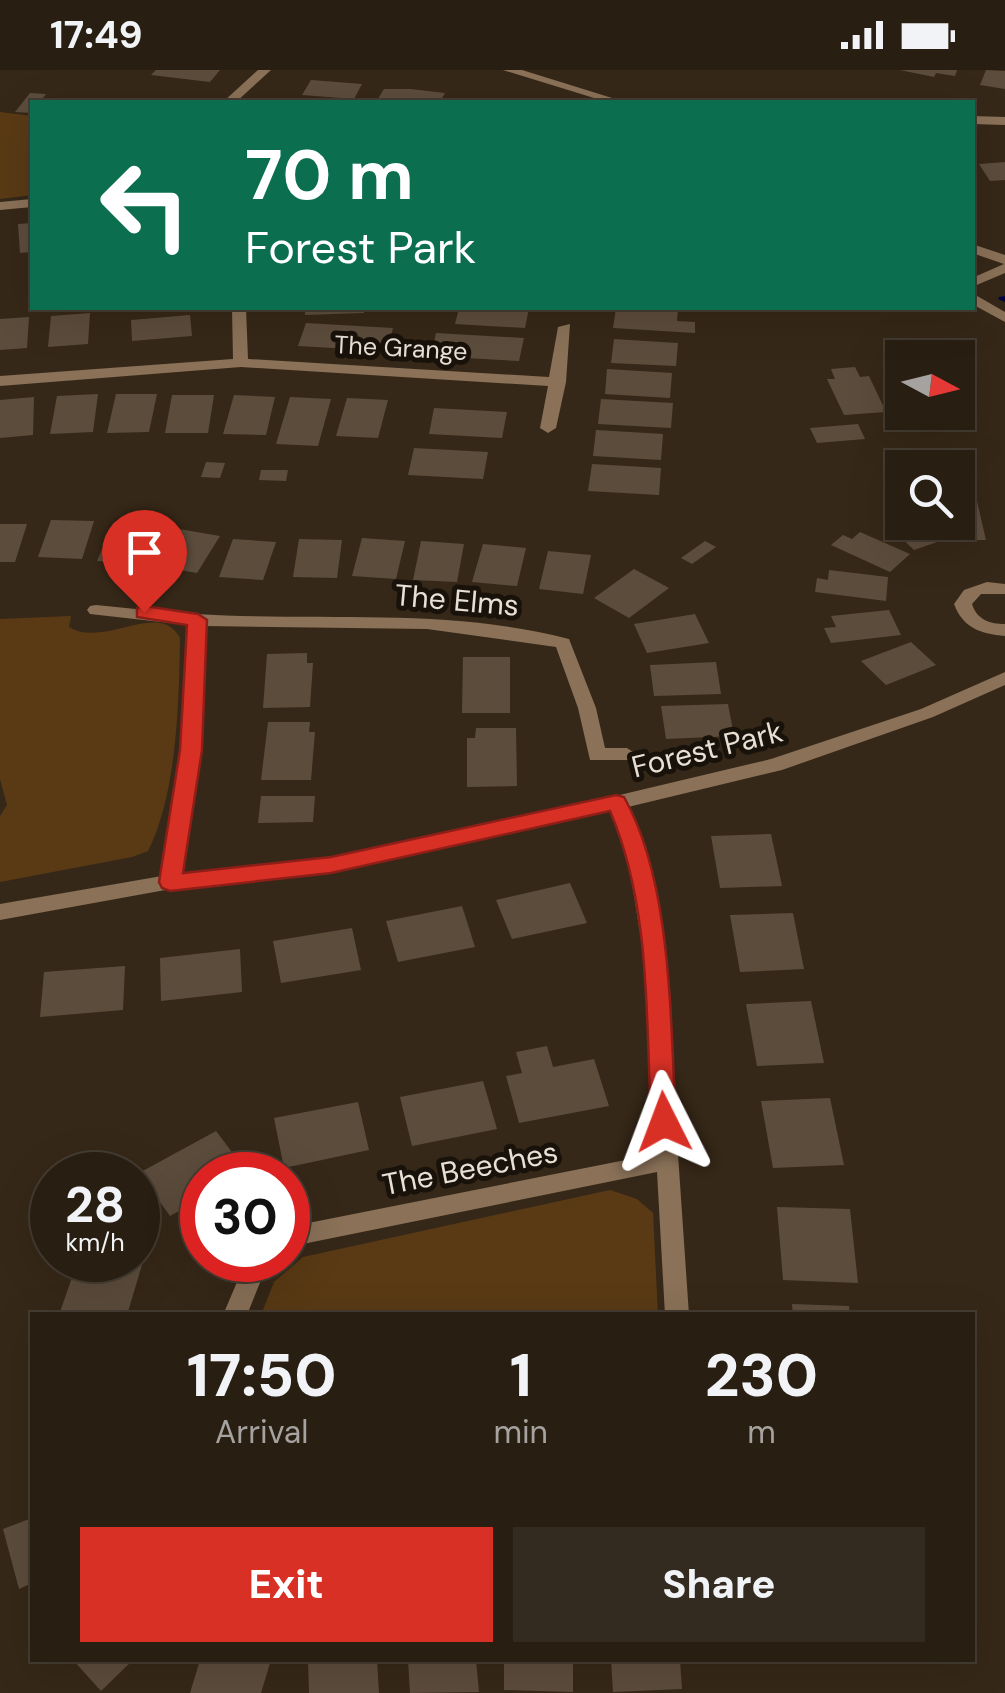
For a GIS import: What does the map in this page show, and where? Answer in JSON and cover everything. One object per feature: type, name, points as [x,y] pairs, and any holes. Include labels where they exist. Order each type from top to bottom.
[{"type":"street","points":[[231,100],[265,70]]},
{"type":"street","points":[[509,70],[611,100]]},
{"type":"street","points":[[975,120],[1005,121]]},
{"type":"street","points":[[0,206],[30,203]]},
{"type":"street","points":[[975,249],[1005,264]]},
{"type":"street","points":[[975,281],[1005,264]]},
{"type":"street","points":[[975,300],[1005,318]]},
{"type":"street","points":[[239,310],[241,363]]},
{"type":"street","points":[[548,428],[565,326]]},
{"type":"street","name":"The Grange","points":[[0,381],[241,363],[558,382]]},
{"type":"street","points":[[1005,589],[981,588],[966,597],[964,604],[964,611],[978,624],[1005,630]]},
{"type":"street","name":"The Elms","points":[[96,610],[198,620],[469,628],[517,632],[563,643],[587,708],[596,755],[627,754]]},
{"type":"street","points":[[170,882],[192,736],[198,620]]},
{"type":"street","name":"Forest Park","points":[[0,912],[170,882],[331,865],[616,802],[775,765],[847,743],[1002,683]]},
{"type":"street","points":[[616,802],[636,846],[655,964],[677,1312]]},
{"type":"street","name":"The Beeches","points":[[310,1233],[666,1161]]},
{"type":"street","points":[[236,1312],[248,1282]]},
{"type":"shaded area","points":[[0,112],[30,116],[30,195],[0,199]]},
{"type":"shaded area","points":[[71,616],[69,627],[83,632],[159,623],[171,627],[180,638],[174,747],[165,803],[148,851],[0,882],[0,816],[7,805],[0,779],[0,619]]},
{"type":"shaded area","points":[[610,1190],[637,1199],[653,1213],[658,1312],[262,1312],[274,1282],[310,1282],[310,1255]]},
{"type":"building","points":[[156,70],[220,70],[210,82],[151,75]]},
{"type":"building","points":[[900,70],[957,70],[955,76],[936,73],[934,77]]},
{"type":"building","points":[[986,70],[1005,71],[1005,89],[980,85]]},
{"type":"building","points":[[311,80],[362,84],[354,99],[302,95]]},
{"type":"building","points":[[384,89],[445,93],[441,100],[377,100]]},
{"type":"building","points":[[30,93],[46,94],[42,100],[30,100],[30,113],[15,112]]},
{"type":"building","points":[[1005,162],[1005,180],[990,181],[979,164]]},
{"type":"building","points":[[30,223],[30,252],[20,253],[18,224]]},
{"type":"building","points":[[305,310],[364,310],[364,313],[305,315]]},
{"type":"building","points":[[458,310],[529,310],[525,328],[455,324]]},
{"type":"building","points":[[616,310],[678,310],[677,321],[695,322],[695,333],[613,328]]},
{"type":"building","points":[[90,313],[88,344],[48,347],[51,316]]},
{"type":"building","points":[[190,315],[192,336],[132,341],[131,320]]},
{"type":"building","points":[[29,317],[27,348],[0,350],[0,319]]},
{"type":"building","points":[[306,323],[393,328],[387,351],[298,346]]},
{"type":"building","points":[[436,333],[524,338],[519,361],[431,356]]},
{"type":"building","points":[[614,339],[678,343],[676,366],[611,363]]},
{"type":"building","points":[[855,367],[860,377],[869,376],[885,412],[844,415],[827,379],[835,379],[831,369]]},
{"type":"building","points":[[607,369],[672,373],[670,398],[605,394]]},
{"type":"building","points":[[98,394],[93,432],[50,434],[57,396]]},
{"type":"building","points":[[116,394],[157,394],[149,432],[107,433]]},
{"type":"building","points":[[172,395],[214,395],[208,433],[165,433]]},
{"type":"building","points":[[234,395],[275,397],[266,435],[223,434]]},
{"type":"building","points":[[34,397],[33,435],[0,438],[0,400]]},
{"type":"building","points":[[290,397],[331,399],[318,446],[276,444]]},
{"type":"building","points":[[347,398],[388,400],[378,438],[336,436]]},
{"type":"building","points":[[601,399],[673,403],[671,428],[598,424]]},
{"type":"building","points":[[434,408],[507,412],[502,438],[429,434]]},
{"type":"building","points":[[858,424],[865,439],[817,443],[810,428]]},
{"type":"building","points":[[596,430],[663,434],[661,460],[593,456]]},
{"type":"building","points":[[414,448],[488,452],[483,479],[408,475]]},
{"type":"building","points":[[206,462],[225,463],[220,478],[201,477]]},
{"type":"building","points":[[592,464],[661,468],[659,495],[588,491]]},
{"type":"building","points":[[261,470],[288,470],[286,481],[259,480]]},
{"type":"building","points":[[975,501],[977,501],[986,540],[975,540]]},
{"type":"building","points":[[51,520],[94,521],[82,559],[38,557]]},
{"type":"building","points":[[113,523],[156,527],[140,564],[97,561]]},
{"type":"building","points":[[0,524],[27,524],[15,562],[0,562]]},
{"type":"building","points":[[179,529],[220,536],[197,573],[156,566]]},
{"type":"building","points":[[860,532],[910,554],[890,572],[831,545],[843,535],[852,539]]},
{"type":"building","points":[[362,538],[405,541],[396,579],[352,576]]},
{"type":"building","points":[[233,539],[276,542],[263,580],[219,577]]},
{"type":"building","points":[[299,539],[342,540],[337,578],[293,577]]},
{"type":"building","points":[[904,540],[943,540],[914,550]]},
{"type":"building","points":[[421,541],[464,544],[457,582],[413,580]]},
{"type":"building","points":[[705,541],[716,547],[692,564],[681,558]]},
{"type":"building","points":[[483,544],[526,548],[517,586],[472,582]]},
{"type":"building","points":[[548,551],[591,555],[583,594],[539,589]]},
{"type":"building","points":[[634,569],[669,588],[629,618],[594,598]]},
{"type":"building","points":[[829,570],[888,577],[886,601],[815,592],[817,578],[828,580]]},
{"type":"building","points":[[889,610],[901,635],[831,643],[824,628],[836,627],[831,616]]},
{"type":"building","points":[[695,614],[709,643],[647,653],[634,624]]},
{"type":"building","points":[[911,642],[936,665],[886,685],[861,661]]},
{"type":"building","points":[[307,653],[307,663],[313,663],[310,707],[263,708],[267,654]]},
{"type":"building","points":[[463,657],[510,657],[510,713],[462,713]]},
{"type":"building","points":[[716,662],[721,694],[654,696],[650,665]]},
{"type":"building","points":[[728,704],[734,736],[666,739],[661,706]]},
{"type":"building","points":[[268,722],[310,722],[309,732],[315,732],[311,780],[261,780]]},
{"type":"building","points":[[476,728],[516,728],[517,786],[467,787],[467,738],[475,738]]},
{"type":"building","points":[[261,796],[315,796],[313,822],[258,823]]},
{"type":"building","points":[[771,834],[782,886],[720,888],[711,836]]},
{"type":"building","points":[[570,883],[587,923],[512,939],[496,900]]},
{"type":"building","points":[[462,906],[475,947],[398,962],[386,921]]},
{"type":"building","points":[[793,913],[804,969],[740,972],[730,915]]},
{"type":"building","points":[[352,928],[361,970],[281,983],[273,941]]},
{"type":"building","points":[[240,949],[242,992],[161,1001],[160,958]]},
{"type":"building","points":[[125,966],[123,1010],[40,1017],[44,972]]},
{"type":"building","points":[[811,1001],[824,1063],[757,1066],[746,1004]]},
{"type":"building","points":[[547,1046],[553,1067],[594,1059],[609,1106],[519,1123],[506,1076],[522,1073],[516,1052]]},
{"type":"building","points":[[483,1081],[497,1129],[412,1146],[400,1097]]},
{"type":"building","points":[[830,1098],[844,1165],[773,1168],[761,1101]]},
{"type":"building","points":[[358,1102],[369,1150],[310,1162],[310,1152],[281,1152],[274,1118]]},
{"type":"building","points":[[216,1131],[232,1152],[180,1152],[180,1210],[170,1216],[160,1202],[160,1162]]},
{"type":"building","points":[[777,1207],[850,1209],[858,1283],[783,1280]]},
{"type":"building","points":[[70,1282],[137,1282],[128,1312],[60,1312]]},
{"type":"building","points":[[792,1304],[849,1306],[850,1312],[793,1312]]},
{"type":"building","points":[[30,1519],[30,1584],[19,1589],[3,1529]]},
{"type":"building","points":[[75,1662],[131,1662],[101,1691]]},
{"type":"building","points":[[199,1662],[270,1662],[261,1693],[190,1693]]},
{"type":"building","points":[[308,1662],[377,1662],[379,1693],[309,1693]]},
{"type":"building","points":[[408,1662],[476,1662],[479,1692],[410,1693]]},
{"type":"building","points":[[504,1662],[573,1662],[573,1692],[504,1690]]},
{"type":"building","points":[[611,1662],[680,1662],[682,1689],[613,1692]]},
{"type":"route","points":[[144,612],[198,620],[191,750],[170,882],[331,865],[616,802],[636,846],[655,964],[664,1122]]}]
